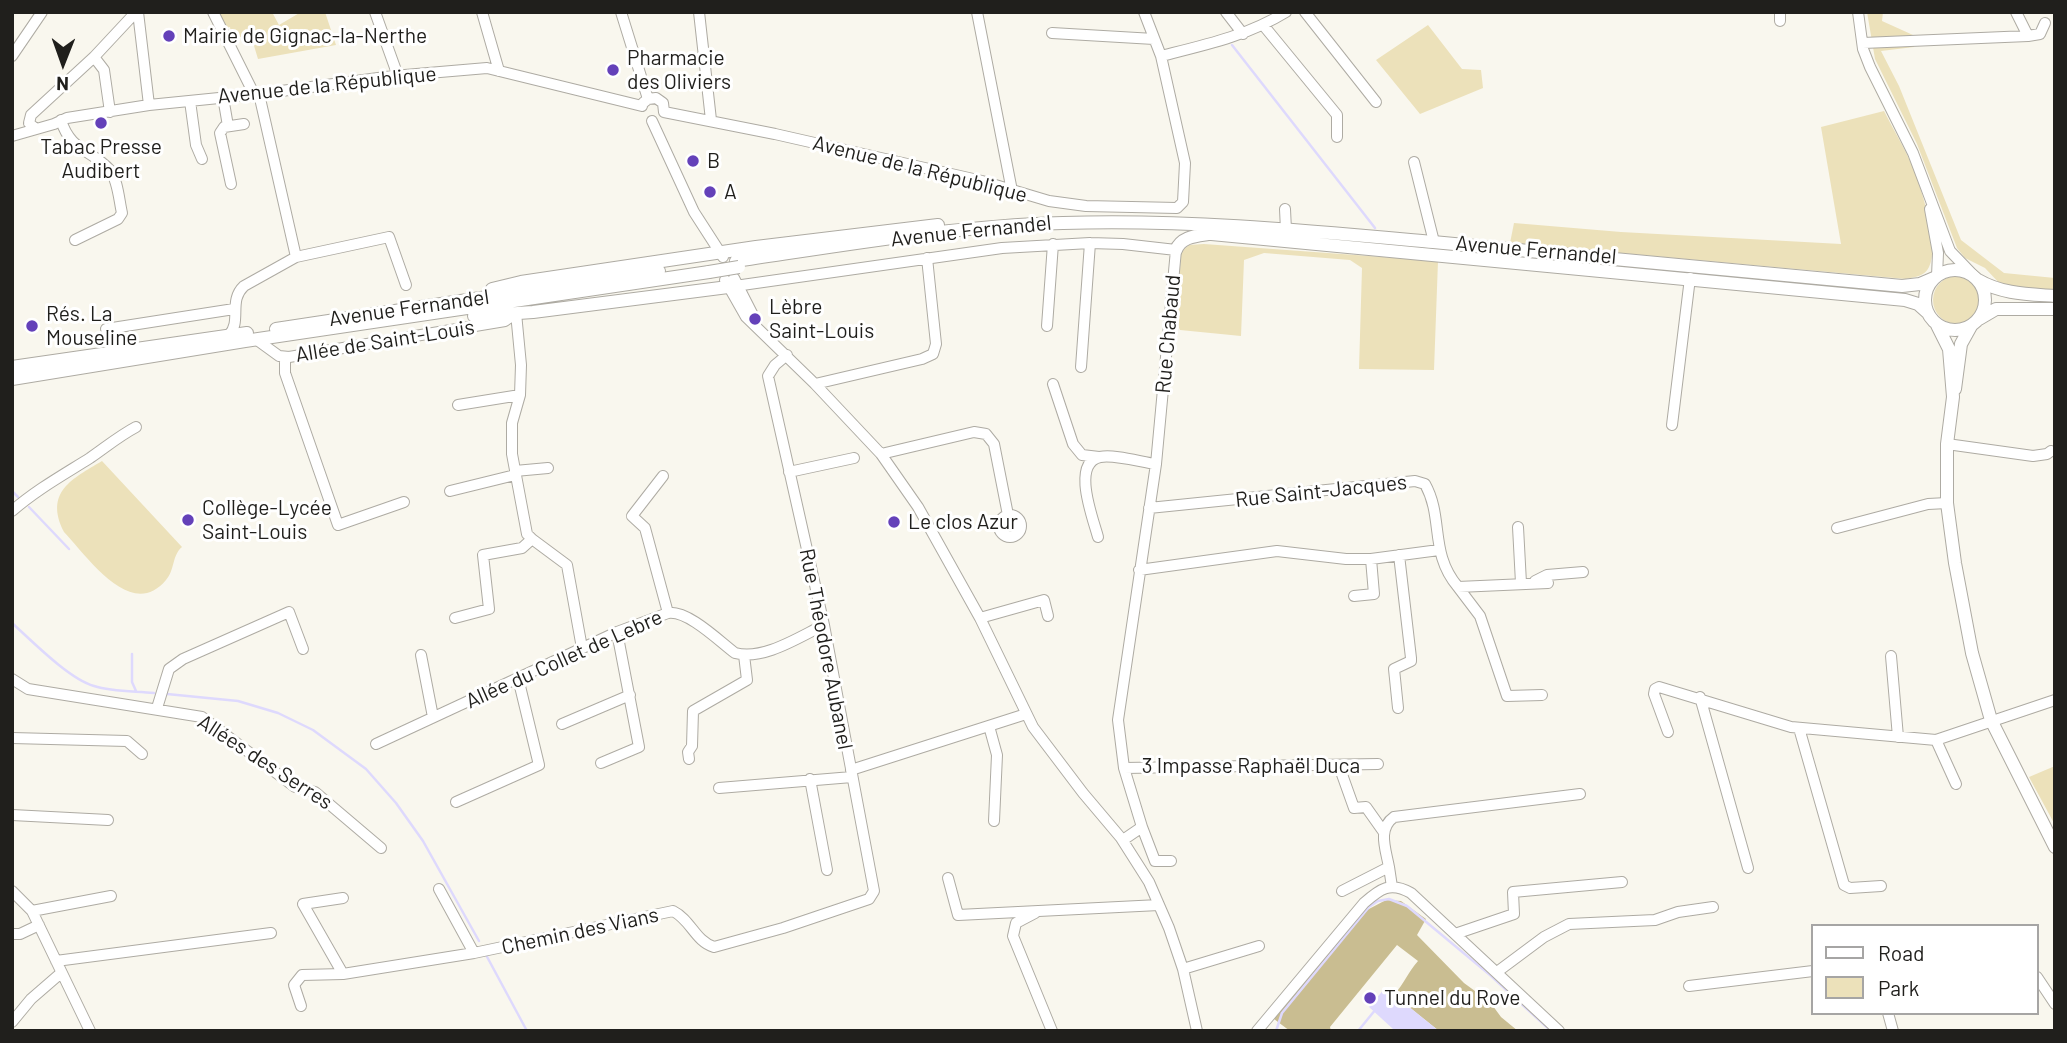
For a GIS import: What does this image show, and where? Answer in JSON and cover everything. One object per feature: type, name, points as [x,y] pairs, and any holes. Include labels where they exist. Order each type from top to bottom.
[{"type":"main road","name":"Avenue Fernandel","points":[[12,379],[375,324],[940,232],[1061,223],[1155,222],[1286,230],[1666,261],[1902,286],[1920,284],[1936,277]]},
{"type":"main road","name":"Avenue Fernandel","points":[[12,368],[428,306],[1013,233],[1131,230],[1212,233],[1905,300],[1918,304],[1928,313]]},
{"type":"main road","points":[[1176,250],[1178,244],[1185,239],[1212,233]]},
{"type":"main road","points":[[375,324],[516,313],[724,268]]},
{"type":"main road","points":[[1953,397],[1949,349],[1928,313],[1925,295],[1936,277],[1956,270],[1967,272],[1994,289],[2008,293],[2055,296]]},
{"type":"main road","points":[[1977,279],[1983,287],[1986,304],[1961,344],[1947,444],[1947,503],[1955,564],[1972,653],[1991,720],[2055,847]]},
{"type":"main road","points":[[1937,325],[1954,330],[1975,323],[1996,309],[2055,309]]},
{"type":"street","points":[[12,57],[43,12]]},
{"type":"street","points":[[36,129],[30,125],[30,117],[137,12]]},
{"type":"street","points":[[137,12],[149,105]]},
{"type":"street","points":[[213,12],[256,94],[296,257]]},
{"type":"street","points":[[375,12],[398,76]]},
{"type":"street","points":[[482,12],[499,71]]},
{"type":"street","points":[[621,12],[645,102],[645,117],[652,121],[747,317],[881,454],[918,507],[980,618],[1026,714],[1083,793],[1123,840],[1149,882],[1183,969],[1197,1031]]},
{"type":"street","points":[[699,12],[711,120]]},
{"type":"street","points":[[978,12],[1012,191]]},
{"type":"street","points":[[1144,12],[1161,56],[1243,34],[1264,26],[1286,12]]},
{"type":"street","points":[[1226,12],[1243,34]]},
{"type":"street","points":[[1305,12],[1376,102]]},
{"type":"street","points":[[1858,12],[1870,67],[1927,185],[1950,251],[1977,279]]},
{"type":"street","points":[[2016,12],[2028,36]]},
{"type":"street","points":[[1863,43],[2028,36],[2040,34],[2045,23]]},
{"type":"street","points":[[1264,26],[1337,115],[1337,137]]},
{"type":"street","points":[[1052,33],[1154,39]]},
{"type":"street","name":"Avenue de la République","points":[[664,112],[711,120],[982,181],[1049,201],[1086,206],[1177,208],[1183,202],[1185,163],[1161,56]]},
{"type":"street","points":[[94,57],[104,71],[110,112]]},
{"type":"street","name":"Avenue de la République","points":[[17,134],[61,120],[149,105],[487,68],[645,102]]},
{"type":"street","points":[[223,97],[228,126]]},
{"type":"street","points":[[645,102],[660,100],[664,112],[660,119],[652,121]]},
{"type":"street","points":[[190,101],[196,145],[202,159]]},
{"type":"street","points":[[61,120],[65,134],[71,141],[109,170],[115,180],[122,213],[118,219],[75,240]]},
{"type":"street","points":[[231,184],[220,133],[228,126],[244,124]]},
{"type":"street","points":[[1415,162],[1434,242]]},
{"type":"street","points":[[1927,185],[1938,253],[1936,277]]},
{"type":"street","points":[[1285,209],[1286,230]]},
{"type":"street","points":[[229,335],[235,324],[235,297],[244,286],[296,257],[389,237],[406,285]]},
{"type":"street","points":[[1081,367],[1090,243]]},
{"type":"street","points":[[1047,326],[1053,244]]},
{"type":"street","name":"Rue Chabaud","points":[[724,268],[927,258],[1053,244],[1123,244],[1176,250],[1156,464],[1118,720],[1124,768],[1155,862],[1171,861]]},
{"type":"street","points":[[815,384],[922,359],[933,354],[936,344],[927,258]]},
{"type":"street","points":[[1672,425],[1690,278]]},
{"type":"street","points":[[106,329],[234,309]]},
{"type":"street","points":[[516,313],[521,365],[520,395],[512,423],[512,454],[527,534],[567,565],[582,648]]},
{"type":"street","name":"Allée de Saint-Louis","points":[[257,340],[285,357],[505,321],[516,313]]},
{"type":"street","name":"Rue Théodore Aubanel","points":[[787,355],[775,365],[768,376],[824,625],[851,773],[1026,714]]},
{"type":"street","points":[[285,357],[285,373],[338,525],[404,502]]},
{"type":"street","points":[[1053,384],[1073,444],[1082,455],[1156,464]]},
{"type":"street","points":[[458,405],[520,395]]},
{"type":"street","points":[[12,511],[29,496],[135,427]]},
{"type":"street","points":[[881,454],[974,432],[986,434],[994,444],[1008,515]]},
{"type":"street","points":[[1947,444],[2034,456],[2047,454],[2051,450]]},
{"type":"street","points":[[1098,537],[1085,485],[1085,471],[1089,462],[1101,457]]},
{"type":"street","points":[[789,472],[854,458]]},
{"type":"street","points":[[450,491],[515,473],[548,468]]},
{"type":"street","points":[[663,476],[632,516],[645,528],[668,613]]},
{"type":"street","name":"Rue Saint-Jacques","points":[[1149,508],[1415,481],[1425,484],[1431,495],[1439,550],[1447,575],[1480,616],[1507,696],[1542,695]]},
{"type":"street","points":[[1836,528],[1928,504],[1947,503]]},
{"type":"street","points":[[1518,527],[1525,583]]},
{"type":"street","points":[[455,618],[489,609],[482,555],[523,548],[532,539]]},
{"type":"street","points":[[1139,570],[1277,551],[1346,559],[1371,559],[1439,550]]},
{"type":"street","points":[[1396,556],[1400,613]]},
{"type":"street","points":[[1396,556],[1412,658],[1394,669],[1398,708]]},
{"type":"street","points":[[1354,596],[1374,594],[1371,559]]},
{"type":"street","points":[[1525,583],[1548,575],[1583,572]]},
{"type":"street","points":[[1458,587],[1548,583]]},
{"type":"street","points":[[980,618],[1044,600],[1048,616]]},
{"type":"street","points":[[158,708],[169,670],[183,659],[289,612],[303,649]]},
{"type":"street","name":"Allée du Collet de Lebre","points":[[376,744],[617,632],[668,613],[676,612],[686,616],[735,653],[744,655]]},
{"type":"street","points":[[689,759],[693,711],[747,680],[744,655],[764,652],[824,625]]},
{"type":"street","points":[[601,763],[639,747],[617,632]]},
{"type":"street","points":[[421,655],[433,717]]},
{"type":"street","points":[[1891,656],[1898,737]]},
{"type":"street","points":[[456,802],[539,765],[517,678]]},
{"type":"street","name":"Allées des Serres","points":[[12,679],[28,689],[202,717],[295,787],[315,792],[381,848]]},
{"type":"street","points":[[1668,732],[1655,689],[1659,687],[1667,687],[1799,728],[1936,740],[2055,700]]},
{"type":"street","points":[[562,724],[630,695]]},
{"type":"street","points":[[1700,697],[1748,868]]},
{"type":"street","points":[[989,726],[997,755],[994,821]]},
{"type":"street","points":[[1799,728],[1844,885],[1850,888],[1881,886]]},
{"type":"street","points":[[12,738],[127,741],[142,754]]},
{"type":"street","points":[[1936,740],[1956,784]]},
{"type":"street","name":"3 Impasse Raphaël Duca","points":[[1124,768],[1378,764]]},
{"type":"street","points":[[1339,765],[1354,808],[1366,807],[1383,831]]},
{"type":"street","points":[[719,788],[851,773]]},
{"type":"street","name":"Chemin des Vians","points":[[301,1006],[295,985],[302,975],[343,974],[474,953],[673,911],[683,916],[705,944],[714,947],[783,928],[869,899],[874,891],[851,773]]},
{"type":"street","points":[[810,779],[827,870]]},
{"type":"street","points":[[1392,887],[1383,831],[1385,823],[1394,817],[1580,794]]},
{"type":"street","points":[[12,815],[108,820]]},
{"type":"street","points":[[1123,840],[1142,827]]},
{"type":"street","points":[[1342,891],[1389,867]]},
{"type":"street","points":[[948,878],[958,915],[1159,905]]},
{"type":"street","points":[[1455,934],[1514,914],[1513,891],[1622,882]]},
{"type":"street","points":[[1260,1030],[1364,903],[1378,890],[1400,887],[1410,893],[1559,1031]]},
{"type":"street","points":[[439,888],[474,953]]},
{"type":"street","points":[[12,891],[32,911],[90,1031]]},
{"type":"street","points":[[32,911],[111,896]]},
{"type":"street","points":[[343,898],[303,904],[343,974]]},
{"type":"street","points":[[1497,972],[1544,937],[1569,924],[1655,920],[1678,912],[1713,907]]},
{"type":"street","points":[[1037,911],[1016,923],[1013,936],[1052,1031]]},
{"type":"street","points":[[12,934],[40,927]]},
{"type":"street","points":[[56,961],[271,933]]},
{"type":"street","points":[[1183,969],[1259,946]]},
{"type":"street","points":[[1689,986],[1812,971]]},
{"type":"street","points":[[12,1022],[31,999],[61,974]]},
{"type":"street","points":[[2039,980],[2055,1004]]},
{"type":"green space","points":[[272,12],[279,25],[301,12],[325,12],[336,45],[258,59],[251,36],[231,38],[230,27],[226,28],[219,14]]},
{"type":"green space","points":[[1867,12],[1883,12],[1882,21],[1913,35],[1914,47],[1881,51],[1899,86],[1961,240],[2004,273],[2055,278],[2055,293],[2002,286],[1985,268],[1965,258],[1957,248],[1917,144],[1875,59]]},
{"type":"green space","points":[[1428,25],[1462,69],[1481,70],[1483,88],[1420,114],[1376,60]]},
{"type":"green space","points":[[1884,111],[1912,165],[1928,216],[1932,258],[1927,270],[1919,276],[1906,279],[1510,243],[1514,223],[1621,232],[1841,244],[1821,127]]},
{"type":"green space","points":[[1189,245],[1438,261],[1434,370],[1359,369],[1362,268],[1350,260],[1264,253],[1244,260],[1241,336],[1180,330],[1177,323],[1181,252]]},
{"type":"green space","points":[[1957,276],[1974,283],[1981,300],[1974,317],[1957,324],[1940,317],[1933,300],[1940,283]]},
{"type":"green space","points":[[102,461],[182,547],[169,576],[153,591],[139,594],[124,590],[110,581],[64,532],[57,507],[59,497],[72,481]]},
{"type":"green space","points":[[2055,766],[2055,825],[2029,777]]},
{"type":"shaded area","points":[[1386,900],[1401,901],[1426,919],[1417,935],[1464,983],[1490,1002],[1501,1017],[1518,1031],[1439,1031],[1394,995],[1418,961],[1397,945],[1330,1027],[1331,1031],[1290,1031],[1270,1016],[1367,910]]},
{"type":"shaded area","points":[[1385,988],[1439,1031],[1393,1029],[1369,1007]]},
{"type":"waterway","points":[[1232,45],[1375,228]]},
{"type":"waterway","points":[[12,491],[18,497]]},
{"type":"waterway","points":[[29,507],[69,549]]},
{"type":"waterway","points":[[12,623],[51,659],[84,682],[109,689],[154,693]]},
{"type":"waterway","points":[[132,654],[132,682],[136,691]]},
{"type":"waterway","points":[[167,694],[238,701],[278,713],[313,730],[366,769],[396,803],[423,841],[479,941]]},
{"type":"waterway","points":[[1276,1031],[1282,1013],[1369,907],[1378,901],[1389,899],[1407,906],[1490,975],[1551,1031]]},
{"type":"waterway","points":[[485,953],[527,1031]]},
{"type":"waterway","points":[[1358,1031],[1376,1009]]},
{"type":"place","name":"Mairie de Gignac-la-Nerthe","points":[[169,36]]},
{"type":"place","name":"Pharmacie des Oliviers","points":[[613,70]]},
{"type":"place","name":"Tabac Presse Audibert","points":[[101,123]]},
{"type":"place","name":"B","points":[[693,161]]},
{"type":"place","name":"A","points":[[710,192]]},
{"type":"place","name":"Lèbre Saint-Louis","points":[[755,319]]},
{"type":"place","name":"Rés. La Mouseline","points":[[32,326]]},
{"type":"place","name":"Collège-Lycée Saint-Louis","points":[[188,520]]},
{"type":"place","name":"Le clos Azur","points":[[894,522]]},
{"type":"place","name":"Tunnel du Rove","points":[[1370,998]]}]
